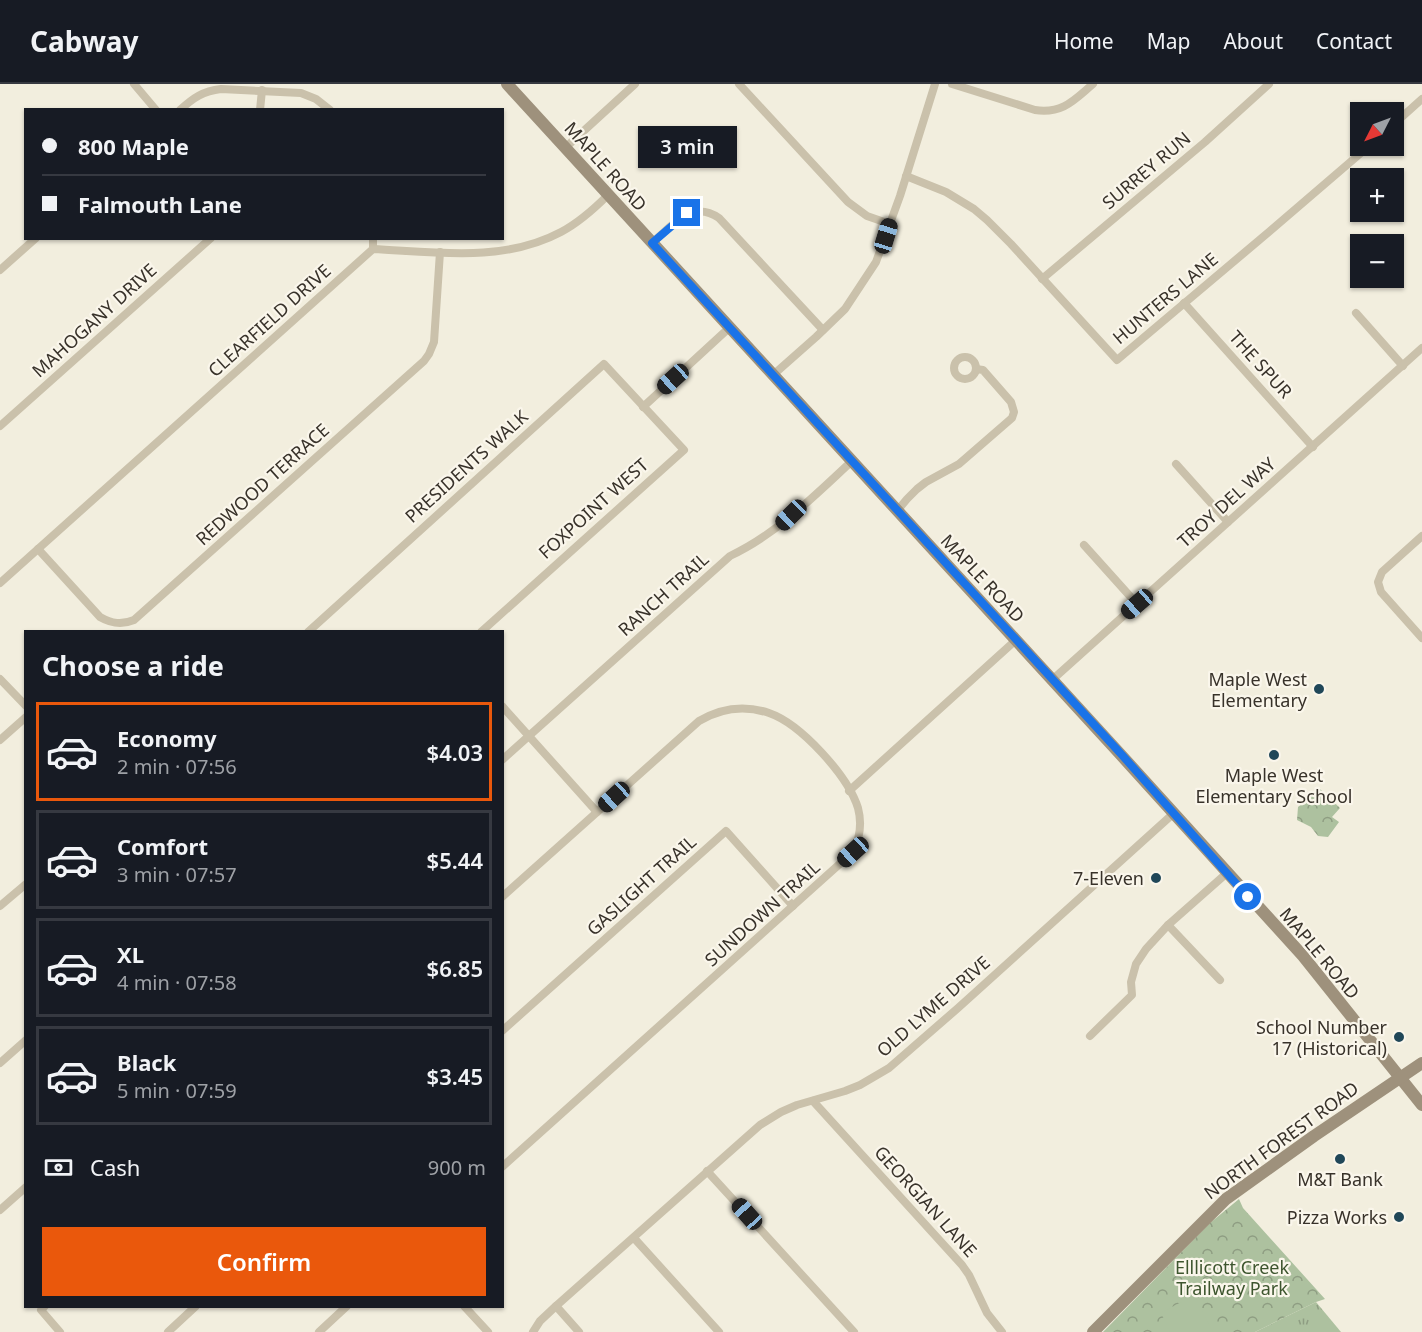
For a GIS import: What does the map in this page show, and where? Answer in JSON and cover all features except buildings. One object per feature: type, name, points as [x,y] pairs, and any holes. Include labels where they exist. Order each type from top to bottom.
[{"type":"main road","name":"MAPLE ROAD","points":[[507,84],[1303,956],[1422,1106]]},
{"type":"main road","name":"NORTH FOREST ROAD","points":[[1094,1332],[1226,1198],[1422,1063]]},
{"type":"street","points":[[134,84],[154,108]]},
{"type":"street","points":[[565,148],[635,84]]},
{"type":"street","points":[[773,375],[845,309],[869,275],[882,249],[935,84]]},
{"type":"street","points":[[952,84],[1035,110],[1047,111],[1056,110],[1071,103],[1093,84]]},
{"type":"street","name":"SURREY RUN","points":[[1042,279],[1205,142],[1269,84]]},
{"type":"street","points":[[741,85],[848,202],[867,216],[890,224]]},
{"type":"street","points":[[182,108],[195,96],[221,89],[301,93],[316,99],[327,108]]},
{"type":"street","points":[[260,108],[262,90]]},
{"type":"street","points":[[1404,115],[1422,99]]},
{"type":"street","name":"HUNTERS LANE","points":[[906,176],[946,192],[987,220],[1117,360],[1357,156]]},
{"type":"street","points":[[374,240],[373,249],[492,252],[532,244],[567,229],[608,195]]},
{"type":"street","points":[[652,243],[687,213],[699,211],[712,213],[823,330]]},
{"type":"street","points":[[0,270],[34,240]]},
{"type":"street","name":"MAHOGANY DRIVE","points":[[0,426],[209,240]]},
{"type":"street","name":"CLEARFIELD DRIVE","points":[[0,583],[373,249]]},
{"type":"street","name":"REDWOOD TERRACE","points":[[38,549],[100,617],[114,624],[134,620],[424,361],[434,342],[440,252]]},
{"type":"street","name":"THE SPUR","points":[[1184,303],[1313,447]]},
{"type":"street","points":[[1356,313],[1403,366]]},
{"type":"street","points":[[643,407],[729,328]]},
{"type":"street","name":"TROY DEL WAY","points":[[1052,680],[1422,348]]},
{"type":"street","name":"PRESIDENTS WALK","points":[[310,630],[604,364],[643,407]]},
{"type":"street","points":[[897,511],[917,489],[959,464],[1012,417],[1011,402],[983,370],[976,369]]},
{"type":"street","name":"FOXPOINT WEST","points":[[483,630],[684,450],[643,407]]},
{"type":"street","name":"RANCH TRAIL","points":[[504,758],[730,556],[753,544],[781,524],[852,461]]},
{"type":"street","points":[[1176,464],[1228,522]]},
{"type":"street","points":[[1422,536],[1382,572],[1378,582],[1381,592],[1422,638]]},
{"type":"street","points":[[1084,545],[1137,604]]},
{"type":"street","points":[[849,790],[1016,640]]},
{"type":"street","points":[[0,679],[24,704]]},
{"type":"street","points":[[504,708],[597,812]]},
{"type":"street","name":"SUNDOWN TRAIL","points":[[504,895],[699,721],[716,712],[735,708],[760,710],[780,717],[791,724],[818,748],[849,790],[858,808],[859,836],[853,852],[506,1164]]},
{"type":"street","points":[[0,740],[24,719]]},
{"type":"street","name":"OLD LYME DRIVE","points":[[533,1332],[540,1320],[760,1125],[797,1106],[845,1091],[889,1068],[1174,813]]},
{"type":"street","name":"GASLIGHT TRAIL","points":[[504,1029],[726,831],[793,906]]},
{"type":"street","points":[[1090,1036],[1132,995],[1131,982],[1136,964],[1146,949],[1168,925],[1227,873]]},
{"type":"street","points":[[0,906],[24,886]]},
{"type":"street","points":[[1168,925],[1220,980]]},
{"type":"street","points":[[0,1063],[24,1042]]},
{"type":"street","name":"GEORGIAN LANE","points":[[813,1101],[962,1265],[987,1313],[1002,1332]]},
{"type":"street","points":[[707,1171],[854,1332]]},
{"type":"street","points":[[0,1210],[24,1189]]},
{"type":"street","points":[[634,1238],[719,1332]]},
{"type":"street","points":[[556,1306],[579,1332]]},
{"type":"street","points":[[42,1308],[40,1310],[60,1332]]},
{"type":"street","points":[[168,1332],[194,1308]]},
{"type":"street","points":[[319,1332],[345,1308]]},
{"type":"street","points":[[466,1308],[488,1332]]},
{"type":"green space","points":[[1320,789],[1340,808],[1332,817],[1339,822],[1328,837],[1318,836],[1311,827],[1297,820],[1298,807]]},
{"type":"green space","name":"Elllicott Creek Trailway Park","points":[[1239,1199],[1243,1208],[1325,1299],[1255,1332],[1103,1332],[1210,1223]]},
{"type":"green space","points":[[1194,1295],[1213,1332],[1170,1332],[1161,1313]]},
{"type":"green space","points":[[1316,1302],[1341,1332],[1255,1332]]},
{"type":"place","name":"Maple West Elementary","points":[[1319,689]]},
{"type":"place","name":"Maple West Elementary School","points":[[1274,755]]},
{"type":"place","name":"7-Eleven","points":[[1156,878]]},
{"type":"place","name":"School Number 17 (Historical)","points":[[1399,1037]]},
{"type":"place","name":"M&T Bank","points":[[1340,1159]]},
{"type":"place","name":"Pizza Works","points":[[1399,1217]]},
{"type":"route","points":[[687,213],[652,243],[1122,755],[1248,897]]}]
